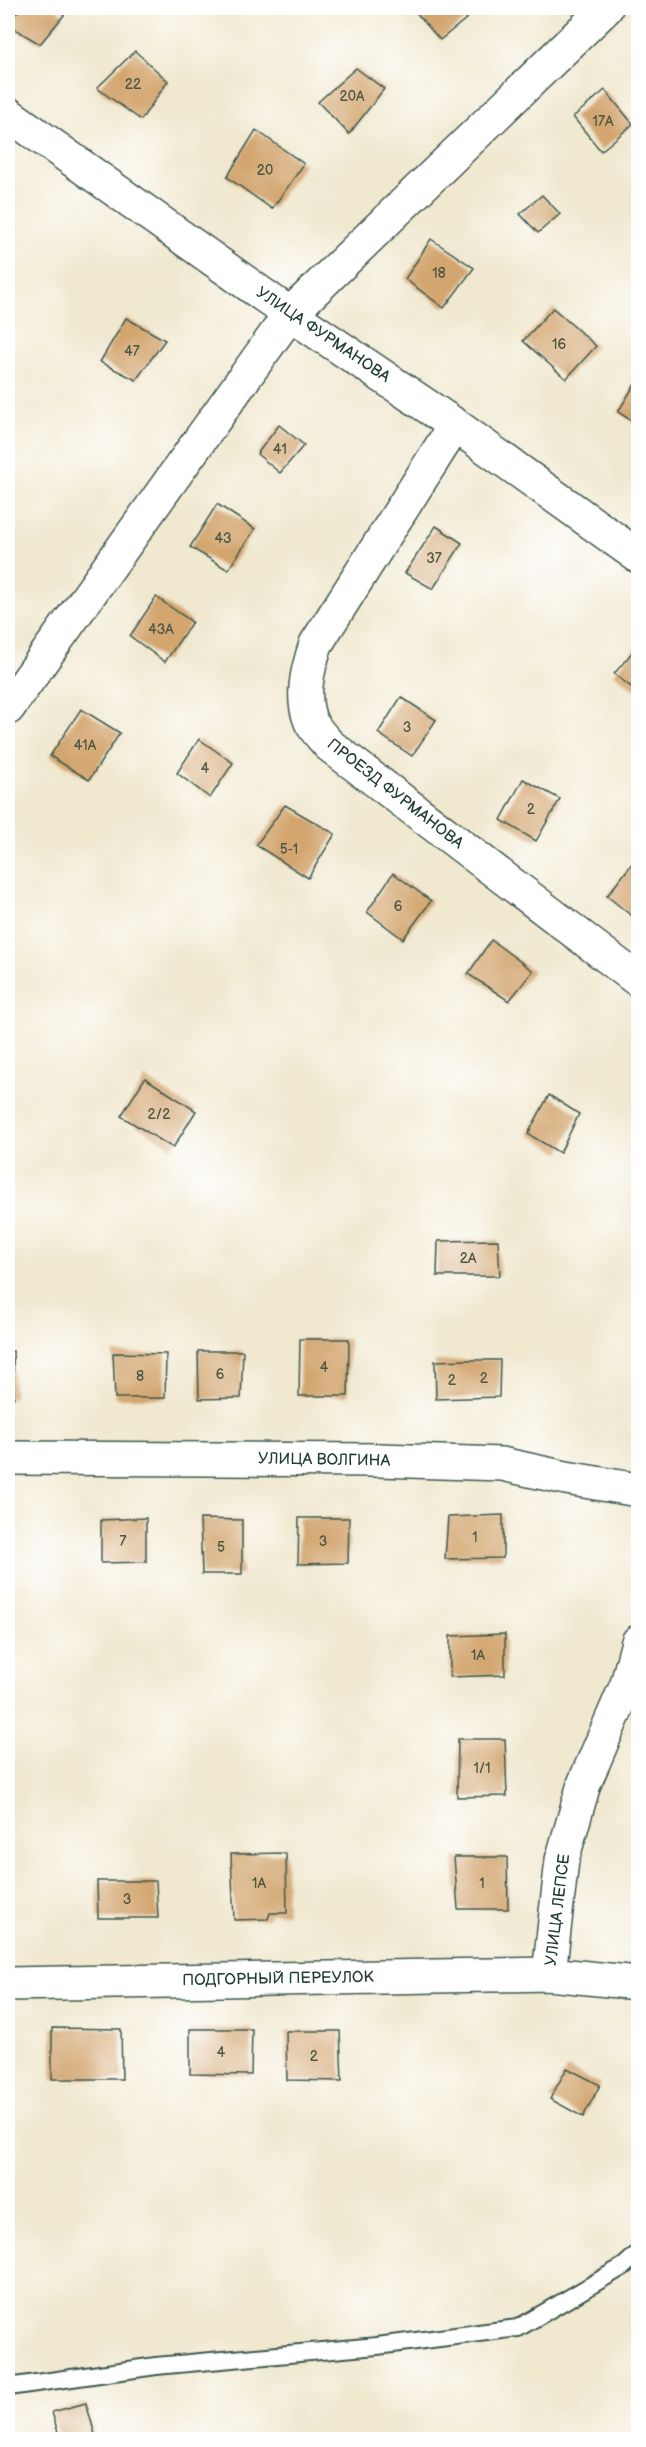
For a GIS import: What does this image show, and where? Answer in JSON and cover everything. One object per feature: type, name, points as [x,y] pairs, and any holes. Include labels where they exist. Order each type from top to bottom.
[{"type":"street","points":[[8,708],[290,314],[606,8]]},
{"type":"street","name":"УЛИЦА ФУРМАНОВА","points":[[8,114],[290,314],[455,425],[639,556]]},
{"type":"street","name":"ПРОЕЗД ФУРМАНОВА","points":[[455,425],[316,644],[307,671],[306,698],[311,722],[329,745],[639,980]]},
{"type":"street","name":"УЛИЦА ВОЛГИНА","points":[[8,1458],[367,1460],[502,1464],[566,1478],[639,1490]]},
{"type":"street","name":"УЛИЦА ЛЕПСЕ","points":[[549,1974],[562,1860],[584,1784],[627,1684],[639,1642]]},
{"type":"street","name":"ПОДГОРНЫЙ ПЕРЕУЛОК","points":[[8,1984],[549,1974],[639,1983]]},
{"type":"lane","points":[[8,2387],[156,2366],[377,2346],[518,2328],[624,2266],[639,2253]]},
{"type":"building","points":[[21,8],[55,8],[64,15],[40,44],[8,25],[8,22]]},
{"type":"building","points":[[412,8],[466,8],[472,14],[440,40]]},
{"type":"building","points":[[135,51],[168,81],[141,120],[97,88]]},
{"type":"building","points":[[356,68],[384,89],[349,134],[318,102]]},
{"type":"building","points":[[605,90],[633,124],[601,151],[573,117]]},
{"type":"building","points":[[256,130],[304,164],[272,209],[227,177]]},
{"type":"building","points":[[542,195],[560,214],[538,233],[520,214]]},
{"type":"building","points":[[8,221],[16,227],[8,237]]},
{"type":"building","points":[[431,239],[474,268],[444,308],[405,279]]},
{"type":"building","points":[[553,308],[596,346],[566,379],[523,341]]},
{"type":"building","points":[[126,318],[165,340],[136,380],[100,362]]},
{"type":"building","points":[[638,379],[638,425],[618,412]]},
{"type":"building","points":[[279,425],[304,445],[280,473],[257,454]]},
{"type":"building","points":[[217,504],[255,529],[228,570],[190,547]]},
{"type":"building","points":[[436,526],[462,543],[433,589],[405,573]]},
{"type":"building","points":[[156,597],[192,622],[165,662],[130,636]]},
{"type":"building","points":[[638,645],[638,692],[614,674]]},
{"type":"building","points":[[401,697],[436,720],[412,756],[378,733]]},
{"type":"building","points":[[81,709],[120,733],[89,780],[50,756]]},
{"type":"building","points":[[199,739],[233,763],[210,798],[177,773]]},
{"type":"building","points":[[523,779],[560,799],[536,841],[501,820]]},
{"type":"building","points":[[285,805],[335,834],[308,878],[256,845]]},
{"type":"building","points":[[638,856],[638,921],[607,896]]},
{"type":"building","points":[[393,873],[431,901],[403,939],[367,912]]},
{"type":"building","points":[[491,940],[533,971],[509,1001],[468,974]]},
{"type":"building","points":[[145,1078],[196,1111],[173,1148],[121,1116]]},
{"type":"building","points":[[549,1095],[579,1114],[560,1153],[528,1134]]},
{"type":"building","points":[[498,1240],[500,1276],[437,1276],[438,1241]]},
{"type":"building","points":[[300,1339],[349,1339],[348,1396],[299,1396]]},
{"type":"building","points":[[8,1351],[13,1351],[14,1398],[8,1398]]},
{"type":"building","points":[[198,1351],[243,1351],[241,1398],[199,1399]]},
{"type":"building","points":[[113,1353],[166,1354],[165,1398],[115,1398]]},
{"type":"building","points":[[500,1360],[499,1397],[436,1399],[435,1361]]},
{"type":"building","points":[[503,1515],[503,1558],[445,1559],[448,1517]]},
{"type":"building","points":[[146,1518],[146,1562],[101,1563],[101,1520]]},
{"type":"building","points":[[299,1518],[349,1518],[348,1563],[298,1564]]},
{"type":"building","points":[[200,1519],[242,1520],[242,1574],[202,1574]]},
{"type":"building","points":[[505,1634],[505,1675],[450,1677],[450,1636]]},
{"type":"building","points":[[458,1739],[505,1739],[507,1796],[457,1797]]},
{"type":"building","points":[[286,1853],[287,1913],[270,1913],[268,1919],[234,1920],[231,1854]]},
{"type":"building","points":[[454,1857],[507,1857],[508,1909],[458,1909]]},
{"type":"building","points":[[97,1881],[156,1881],[158,1918],[98,1918]]},
{"type":"building","points":[[52,2028],[121,2029],[122,2079],[52,2079]]},
{"type":"building","points":[[190,2029],[252,2029],[251,2075],[190,2074]]},
{"type":"building","points":[[286,2031],[340,2031],[342,2081],[287,2080]]},
{"type":"building","points":[[567,2068],[600,2085],[583,2117],[550,2099]]},
{"type":"building","points":[[86,2403],[96,2438],[60,2439],[52,2412]]}]
